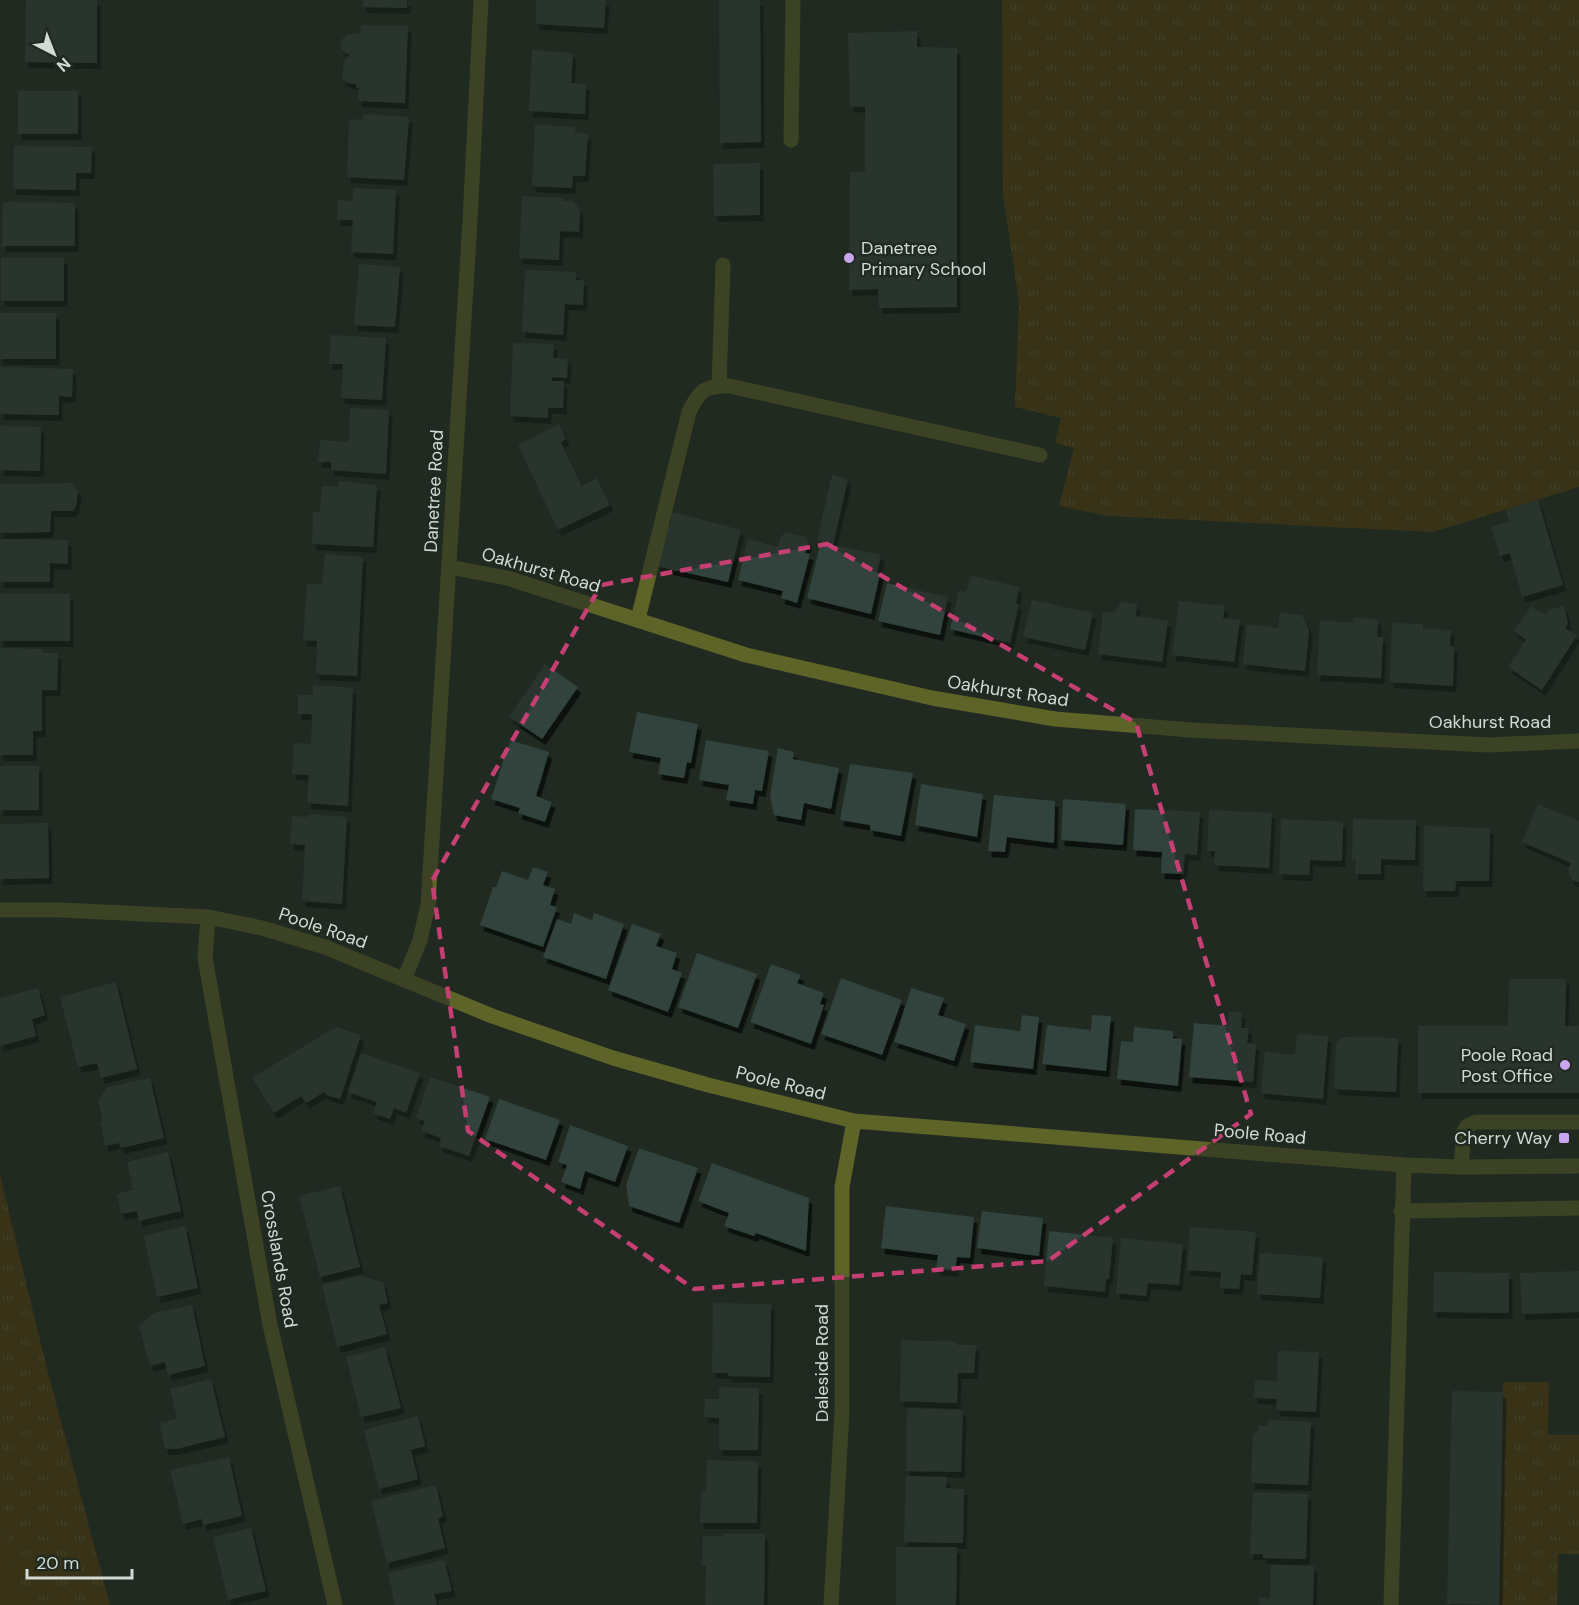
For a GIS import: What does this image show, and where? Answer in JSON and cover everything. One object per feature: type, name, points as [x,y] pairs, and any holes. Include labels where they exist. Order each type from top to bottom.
[{"type":"street","name":"Danetree Road","points":[[404,980],[420,940],[428,905],[470,221],[481,0]]},
{"type":"street","points":[[791,140],[793,0]]},
{"type":"street","points":[[719,386],[723,265]]},
{"type":"street","points":[[638,619],[689,412],[695,399],[704,389],[730,386],[1040,455]]},
{"type":"street","name":"Oakhurst Road","points":[[449,567],[507,578],[746,655],[932,698],[1055,719],[1191,730],[1489,745],[1579,741]]},
{"type":"street","name":"Poole Road","points":[[0,910],[60,910],[208,917],[262,928],[325,947],[492,1016],[613,1058],[708,1085],[854,1121],[1404,1165],[1579,1166]]},
{"type":"street","name":"Crosslands Road","points":[[208,917],[205,958],[270,1325],[335,1605]]},
{"type":"street","name":"Daleside Road","points":[[831,1605],[842,1412],[842,1187],[854,1121]]},
{"type":"street","points":[[1461,1167],[1464,1131],[1467,1126],[1476,1122],[1579,1122]]},
{"type":"street","points":[[1391,1605],[1404,1165]]},
{"type":"street","points":[[1401,1210],[1579,1208]]},
{"type":"highlighted area","points":[[827,544],[1136,723],[1251,1114],[1048,1261],[694,1289],[468,1131],[432,881],[601,585]]},
{"type":"green space","points":[[1002,0],[1579,0],[1579,487],[1433,532],[1109,516],[1059,506],[1074,448],[1055,443],[1061,418],[1015,407],[1019,301],[1003,196]]},
{"type":"green space","points":[[0,1175],[46,1365],[110,1605],[0,1605]]},
{"type":"green space","points":[[1503,1382],[1549,1382],[1548,1435],[1579,1435],[1579,1554],[1558,1554],[1557,1605],[1499,1605]]},
{"type":"green space","points":[[0,1479],[17,1605],[0,1605]]},
{"type":"building","points":[[26,0],[97,0],[97,63],[25,62]]},
{"type":"building","points":[[363,0],[407,0],[407,8],[363,7]]},
{"type":"building","points":[[536,0],[606,0],[604,28],[536,24]]},
{"type":"building","points":[[719,0],[760,0],[761,142],[720,143]]},
{"type":"building","points":[[361,25],[408,26],[405,103],[358,101],[359,88],[356,84],[342,79],[344,61],[350,54],[346,54],[340,48],[342,39],[348,34],[360,34]]},
{"type":"building","points":[[917,31],[917,47],[957,48],[957,307],[879,308],[878,289],[849,290],[850,172],[865,172],[865,107],[850,106],[848,33]]},
{"type":"building","points":[[532,50],[573,53],[571,83],[586,84],[585,114],[529,111]]},
{"type":"building","points":[[18,91],[78,91],[78,134],[18,134]]},
{"type":"building","points":[[363,114],[409,117],[404,180],[347,177],[349,119],[363,120]]},
{"type":"building","points":[[535,125],[576,127],[575,133],[588,134],[585,176],[573,176],[572,188],[532,186]]},
{"type":"building","points":[[14,146],[92,147],[91,173],[76,173],[76,190],[13,189]]},
{"type":"building","points":[[760,163],[760,215],[714,216],[713,164]]},
{"type":"building","points":[[353,188],[396,190],[393,254],[351,252],[353,220],[337,220],[338,200],[353,201]]},
{"type":"building","points":[[522,196],[563,198],[563,201],[572,201],[580,209],[579,232],[560,231],[559,260],[519,258]]},
{"type":"building","points":[[3,202],[75,203],[75,246],[2,246]]},
{"type":"building","points":[[1,258],[64,258],[64,301],[1,301]]},
{"type":"building","points":[[359,264],[400,267],[395,327],[354,325]]},
{"type":"building","points":[[525,270],[576,272],[576,280],[584,280],[583,305],[565,304],[563,335],[522,332]]},
{"type":"building","points":[[0,313],[56,313],[56,359],[0,359]]},
{"type":"building","points":[[331,335],[386,338],[382,400],[341,398],[343,364],[329,364]]},
{"type":"building","points":[[513,343],[554,344],[553,358],[568,359],[567,378],[552,377],[552,381],[564,381],[563,408],[548,408],[548,418],[510,416]]},
{"type":"building","points":[[0,367],[73,369],[72,397],[59,396],[59,415],[0,414]]},
{"type":"building","points":[[350,408],[389,410],[386,474],[331,470],[331,462],[318,462],[320,440],[349,442]]},
{"type":"building","points":[[559,424],[566,439],[561,442],[582,486],[597,478],[610,505],[558,530],[518,445]]},
{"type":"building","points":[[0,426],[41,427],[40,471],[0,470]]},
{"type":"building","points":[[832,475],[848,479],[833,545],[881,555],[877,573],[880,574],[871,614],[807,598],[821,541],[817,540]]},
{"type":"building","points":[[338,481],[377,485],[373,547],[312,544],[313,512],[320,512],[322,486],[338,487]]},
{"type":"building","points":[[72,483],[78,491],[76,506],[73,511],[51,511],[50,532],[0,533],[0,484]]},
{"type":"building","points":[[1538,500],[1563,585],[1522,597],[1510,553],[1500,556],[1491,527],[1509,522],[1506,510]]},
{"type":"building","points":[[673,512],[741,530],[728,582],[656,566],[665,525],[669,527]]},
{"type":"building","points":[[786,533],[806,537],[808,543],[805,553],[810,554],[797,603],[781,598],[783,591],[738,580],[748,539],[778,547],[781,536]]},
{"type":"building","points":[[0,539],[68,540],[68,564],[50,563],[50,582],[0,582]]},
{"type":"building","points":[[325,554],[363,557],[357,676],[316,674],[317,641],[303,640],[307,584],[322,584]]},
{"type":"building","points":[[972,576],[1019,587],[1016,604],[1019,604],[1010,643],[950,629],[959,590],[965,592]]},
{"type":"building","points":[[887,583],[948,597],[940,635],[878,621]]},
{"type":"building","points":[[0,594],[70,594],[70,641],[0,641]]},
{"type":"building","points":[[1032,600],[1093,613],[1085,650],[1023,637]]},
{"type":"building","points":[[1179,601],[1225,606],[1223,618],[1240,620],[1234,662],[1172,655]]},
{"type":"building","points":[[1122,602],[1137,604],[1136,616],[1168,621],[1162,662],[1098,654],[1103,612],[1114,613]]},
{"type":"building","points":[[1531,606],[1545,615],[1549,610],[1564,606],[1568,624],[1565,628],[1577,635],[1542,690],[1508,667],[1526,640],[1514,631]]},
{"type":"building","points":[[1280,613],[1302,615],[1309,630],[1305,671],[1243,664],[1247,624],[1278,628]]},
{"type":"building","points":[[1353,618],[1378,619],[1377,637],[1383,637],[1381,678],[1317,675],[1320,621],[1353,623]]},
{"type":"building","points":[[1392,623],[1423,624],[1423,629],[1451,630],[1450,646],[1454,646],[1453,686],[1390,682]]},
{"type":"building","points":[[0,648],[42,649],[42,653],[58,653],[57,690],[42,690],[42,731],[33,731],[33,755],[0,755]]},
{"type":"building","points":[[545,664],[578,687],[542,739],[509,717]]},
{"type":"building","points":[[313,685],[353,688],[348,806],[307,803],[309,775],[292,774],[294,743],[311,744],[312,714],[298,714],[298,695],[313,695]]},
{"type":"building","points":[[637,712],[698,724],[691,763],[687,762],[684,778],[658,774],[661,758],[629,752]]},
{"type":"building","points":[[510,740],[549,752],[536,796],[552,802],[545,822],[518,813],[520,808],[491,799]]},
{"type":"building","points":[[706,740],[769,751],[762,791],[755,790],[753,804],[726,800],[729,785],[699,780]]},
{"type":"building","points":[[778,748],[794,752],[793,759],[839,768],[831,809],[804,803],[801,820],[774,815],[770,796]]},
{"type":"building","points":[[850,764],[913,773],[901,836],[870,830],[870,825],[840,820]]},
{"type":"building","points":[[0,766],[39,766],[39,810],[0,810]]},
{"type":"building","points":[[921,784],[983,794],[977,837],[915,825]]},
{"type":"building","points":[[994,795],[1055,801],[1054,843],[1007,837],[1005,852],[988,851]]},
{"type":"building","points":[[1063,799],[1126,804],[1123,845],[1061,840]]},
{"type":"building","points":[[1538,804],[1579,821],[1579,882],[1572,880],[1568,870],[1571,863],[1522,842]]},
{"type":"building","points":[[1135,809],[1200,812],[1197,855],[1185,854],[1183,874],[1161,873],[1162,852],[1133,850]]},
{"type":"building","points":[[1209,810],[1272,813],[1269,868],[1214,865],[1215,851],[1207,851]]},
{"type":"building","points":[[309,814],[347,817],[342,904],[302,901],[305,845],[290,844],[292,816],[307,817]]},
{"type":"building","points":[[1281,819],[1343,822],[1342,861],[1310,860],[1309,875],[1279,874]]},
{"type":"building","points":[[1353,819],[1416,820],[1415,860],[1381,859],[1381,874],[1355,874],[1356,859],[1352,860]]},
{"type":"building","points":[[48,823],[49,878],[0,879],[0,824]]},
{"type":"building","points":[[1424,826],[1490,828],[1489,881],[1456,881],[1455,891],[1423,891]]},
{"type":"building","points":[[533,867],[548,872],[543,885],[555,889],[550,905],[557,907],[543,947],[480,925],[493,887],[496,887],[502,871],[528,880]]},
{"type":"building","points":[[574,913],[592,920],[594,913],[624,924],[606,979],[543,957],[557,919],[571,924]]},
{"type":"building","points":[[632,924],[661,934],[656,946],[677,953],[672,969],[682,973],[668,1012],[608,990]]},
{"type":"building","points":[[697,953],[757,974],[738,1028],[678,1007]]},
{"type":"building","points":[[771,964],[801,975],[797,983],[824,993],[820,1004],[824,1005],[811,1044],[750,1022]]},
{"type":"building","points":[[841,978],[902,1000],[882,1055],[821,1034]]},
{"type":"building","points":[[1509,979],[1566,979],[1565,1026],[1579,1026],[1579,1093],[1418,1093],[1418,1026],[1508,1026]]},
{"type":"building","points":[[116,982],[137,1069],[101,1078],[97,1063],[78,1067],[60,997]]},
{"type":"building","points":[[38,988],[45,1015],[32,1019],[36,1036],[0,1046],[0,998]]},
{"type":"building","points":[[911,988],[944,998],[938,1015],[966,1024],[954,1061],[894,1042]]},
{"type":"building","points":[[1229,1011],[1242,1013],[1241,1028],[1249,1028],[1247,1043],[1256,1044],[1253,1082],[1189,1077],[1194,1023],[1228,1026]]},
{"type":"building","points":[[1022,1015],[1039,1017],[1033,1069],[970,1062],[975,1025],[1020,1031]]},
{"type":"building","points":[[1092,1015],[1111,1016],[1106,1071],[1042,1064],[1047,1025],[1091,1030]]},
{"type":"building","points":[[336,1027],[361,1035],[340,1099],[326,1095],[324,1092],[306,1103],[301,1096],[274,1113],[252,1078]]},
{"type":"building","points":[[1134,1027],[1173,1031],[1173,1038],[1182,1039],[1178,1086],[1117,1079],[1121,1041],[1133,1042]]},
{"type":"building","points":[[1297,1034],[1328,1036],[1323,1099],[1261,1093],[1265,1052],[1295,1055]]},
{"type":"building","points":[[1342,1037],[1398,1038],[1396,1092],[1334,1089],[1336,1043]]},
{"type":"building","points":[[361,1053],[420,1073],[406,1113],[394,1108],[390,1119],[373,1113],[377,1102],[348,1092]]},
{"type":"building","points":[[430,1077],[490,1097],[469,1156],[439,1146],[441,1138],[421,1131],[425,1121],[416,1118]]},
{"type":"building","points":[[150,1078],[164,1138],[121,1148],[119,1143],[105,1146],[98,1100],[108,1087]]},
{"type":"building","points":[[499,1099],[560,1120],[546,1160],[485,1139]]},
{"type":"building","points":[[570,1125],[628,1146],[615,1182],[585,1171],[580,1189],[561,1182],[567,1165],[558,1162]]},
{"type":"building","points":[[639,1148],[698,1168],[679,1223],[629,1206],[626,1185]]},
{"type":"building","points":[[168,1152],[181,1211],[139,1221],[137,1211],[121,1214],[117,1194],[133,1190],[127,1162]]},
{"type":"building","points":[[712,1163],[809,1198],[806,1251],[756,1233],[754,1236],[724,1226],[729,1213],[698,1201]]},
{"type":"building","points":[[340,1186],[360,1267],[320,1277],[299,1196]]},
{"type":"building","points":[[886,1206],[974,1217],[970,1258],[957,1257],[955,1271],[936,1269],[938,1255],[881,1248]]},
{"type":"building","points":[[982,1211],[1043,1218],[1039,1256],[977,1248]]},
{"type":"building","points":[[185,1226],[198,1288],[157,1297],[144,1236]]},
{"type":"building","points":[[1190,1227],[1256,1232],[1252,1275],[1241,1274],[1239,1289],[1220,1288],[1221,1272],[1187,1270]]},
{"type":"building","points":[[1049,1231],[1113,1238],[1109,1279],[1106,1279],[1105,1292],[1044,1286]]},
{"type":"building","points":[[1121,1238],[1183,1244],[1179,1285],[1148,1283],[1146,1296],[1116,1293]]},
{"type":"building","points":[[1260,1253],[1323,1257],[1320,1298],[1257,1294]]},
{"type":"building","points":[[1579,1271],[1579,1312],[1522,1314],[1520,1273]]},
{"type":"building","points":[[1434,1272],[1509,1273],[1509,1313],[1433,1312]]},
{"type":"building","points":[[359,1276],[383,1282],[388,1303],[379,1305],[387,1334],[337,1347],[322,1285]]},
{"type":"building","points":[[713,1303],[771,1304],[770,1377],[728,1376],[728,1373],[712,1373]]},
{"type":"building","points":[[192,1305],[205,1366],[168,1375],[165,1362],[150,1366],[139,1326],[154,1313]]},
{"type":"building","points":[[901,1340],[976,1345],[974,1373],[958,1373],[957,1403],[900,1401]]},
{"type":"building","points":[[385,1347],[401,1408],[361,1417],[346,1357]]},
{"type":"building","points":[[1278,1351],[1319,1352],[1316,1412],[1276,1410],[1277,1399],[1254,1398],[1255,1380],[1277,1381]]},
{"type":"building","points":[[211,1379],[225,1437],[176,1449],[165,1449],[159,1423],[177,1419],[170,1389]]},
{"type":"building","points":[[719,1387],[759,1388],[758,1450],[719,1450],[719,1418],[704,1417],[705,1399],[719,1399]]},
{"type":"building","points":[[1452,1391],[1503,1392],[1499,1605],[1447,1604]]},
{"type":"building","points":[[907,1408],[963,1410],[961,1472],[906,1471]]},
{"type":"building","points":[[418,1416],[425,1446],[411,1450],[418,1479],[379,1489],[364,1430]]},
{"type":"building","points":[[1268,1420],[1311,1422],[1308,1485],[1251,1483],[1253,1433],[1258,1433],[1258,1426],[1267,1426]]},
{"type":"building","points":[[229,1457],[242,1516],[203,1525],[202,1519],[183,1524],[170,1470]]},
{"type":"building","points":[[707,1460],[758,1462],[757,1523],[700,1523],[701,1492],[706,1492]]},
{"type":"building","points":[[906,1476],[947,1477],[946,1488],[964,1489],[963,1543],[904,1542]]},
{"type":"building","points":[[436,1485],[443,1516],[438,1518],[445,1548],[387,1563],[371,1501]]},
{"type":"building","points":[[1253,1492],[1308,1494],[1306,1559],[1263,1558],[1263,1554],[1250,1554]]},
{"type":"building","points":[[251,1528],[266,1591],[228,1600],[213,1537]]},
{"type":"building","points":[[723,1534],[765,1534],[764,1605],[705,1605],[706,1566],[702,1566],[703,1536],[723,1536]]},
{"type":"building","points":[[896,1547],[957,1547],[956,1605],[896,1605]]},
{"type":"building","points":[[444,1560],[452,1591],[434,1594],[437,1605],[395,1605],[388,1573]]},
{"type":"building","points":[[1271,1565],[1314,1566],[1313,1605],[1259,1605],[1259,1597],[1270,1598]]},
{"type":"place","name":"Danetree Primary School","points":[[849,258]]},
{"type":"place","name":"Poole Road Post Office","points":[[1565,1065]]},
{"type":"place","name":"Cherry Way","points":[[1564,1138]]}]
